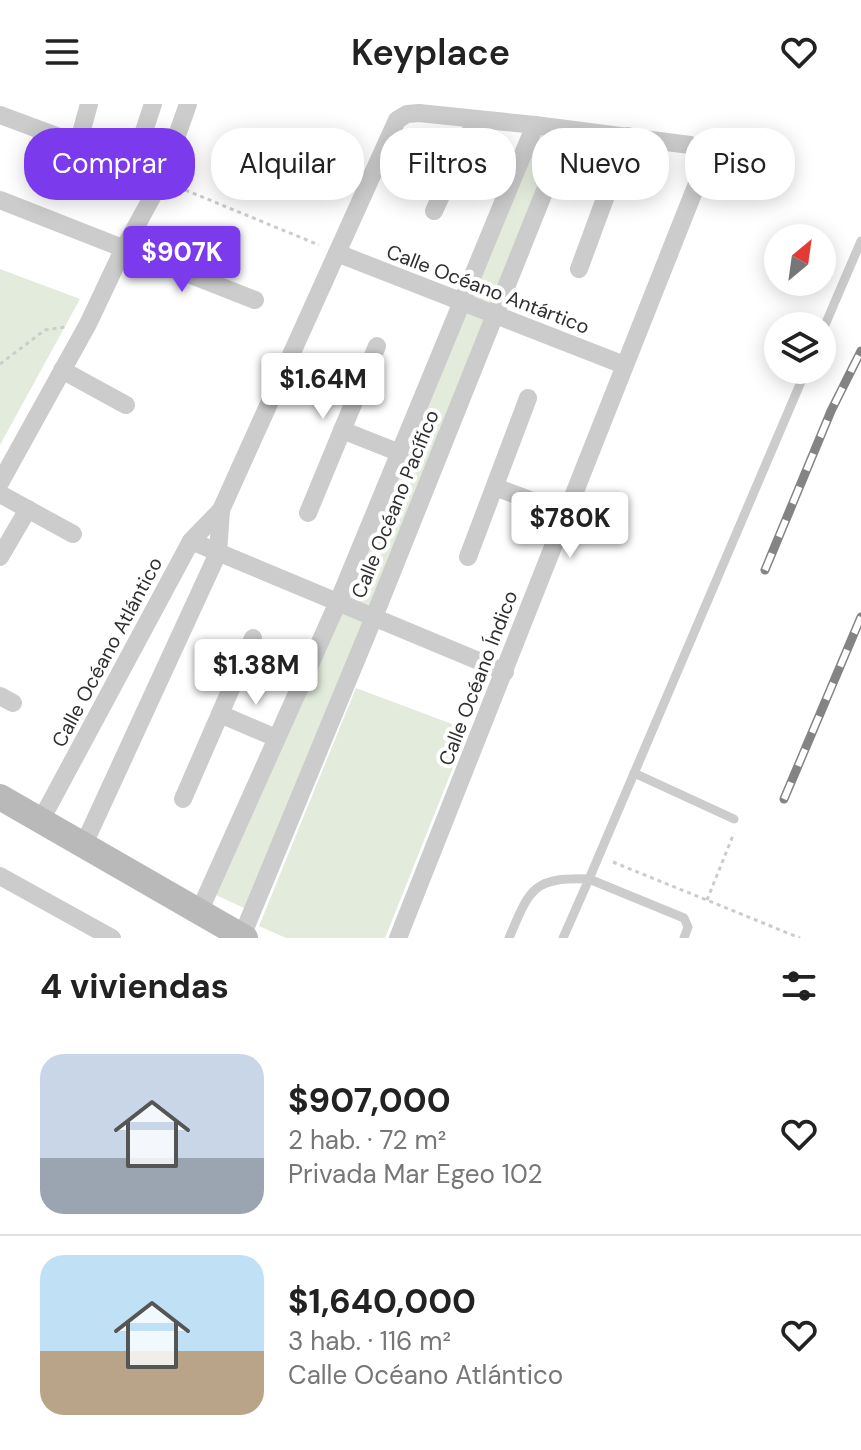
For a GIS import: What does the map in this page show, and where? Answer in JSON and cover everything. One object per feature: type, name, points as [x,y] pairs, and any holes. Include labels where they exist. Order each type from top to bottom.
[{"type":"main road","points":[[0,797],[244,937]]},
{"type":"street","points":[[145,128],[153,104]]},
{"type":"street","points":[[180,128],[188,104]]},
{"type":"street","name":"Calle Océano Atlántico","points":[[41,820],[191,541],[221,510],[397,120],[407,114],[419,113],[476,119]]},
{"type":"street","points":[[0,115],[35,128]]},
{"type":"street","points":[[434,211],[476,119],[555,128]]},
{"type":"street","name":"Calle Océano Pacífico","points":[[199,912],[338,602],[535,125]]},
{"type":"street","name":"Calle Océano Índico","points":[[398,938],[704,166],[702,154],[690,145],[669,142]]},
{"type":"street","points":[[0,200],[255,300]]},
{"type":"street","points":[[0,483],[88,324],[151,200]]},
{"type":"street","name":"Calle Océano Pacífico","points":[[244,937],[541,200]]},
{"type":"street","points":[[579,269],[604,200]]},
{"type":"street","name":"Calle Océano Antártico","points":[[337,253],[624,365]]},
{"type":"street","points":[[308,513],[377,346]]},
{"type":"street","points":[[62,370],[126,405]]},
{"type":"street","points":[[468,557],[528,398]]},
{"type":"street","points":[[342,430],[400,453]]},
{"type":"street","points":[[495,487],[565,513]]},
{"type":"street","points":[[0,494],[73,534]]},
{"type":"street","points":[[0,557],[28,509]]},
{"type":"street","name":"Calle Océano Atlántico","points":[[84,844],[218,553],[221,510]]},
{"type":"street","points":[[191,541],[505,672]]},
{"type":"street","points":[[183,799],[253,638]]},
{"type":"street","points":[[220,714],[276,738]]},
{"type":"street","points":[[2,882],[112,938]]},
{"type":"lane","points":[[831,312],[861,241]]},
{"type":"lane","points":[[563,938],[800,384]]},
{"type":"lane","points":[[634,773],[734,819]]},
{"type":"lane","points":[[509,938],[534,888],[566,878],[589,879],[684,918],[688,927],[684,938]]},
{"type":"path","points":[[195,195],[337,253]]},
{"type":"path","points":[[0,363],[45,330],[88,324]]},
{"type":"path","points":[[707,900],[733,838],[734,819]]},
{"type":"path","points":[[599,856],[800,938]]},
{"type":"green space","points":[[532,150],[532,198],[369,619],[246,909],[216,895],[511,200],[516,200],[516,188]]},
{"type":"green space","points":[[0,269],[80,299],[0,445]]},
{"type":"green space","points":[[356,688],[468,730],[385,938],[286,938],[259,926]]},
{"type":"railway","points":[[765,570],[831,411],[861,351]]},
{"type":"railway","points":[[784,799],[861,617]]}]
